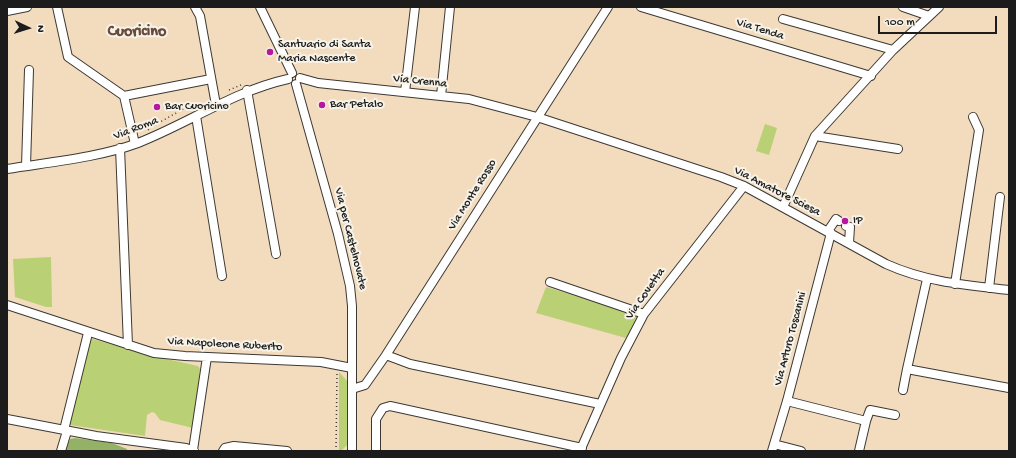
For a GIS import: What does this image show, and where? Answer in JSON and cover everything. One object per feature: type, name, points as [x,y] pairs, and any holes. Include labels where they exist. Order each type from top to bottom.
[{"type":"street","points":[[7,11],[27,7]]},
{"type":"street","points":[[57,7],[68,57],[124,96],[135,144]]},
{"type":"street","points":[[195,7],[200,16],[216,105]]},
{"type":"street","points":[[260,7],[290,76]]},
{"type":"street","points":[[405,92],[415,7]]},
{"type":"street","points":[[441,96],[450,7]]},
{"type":"street","name":"Via Monte Rosso","points":[[352,389],[365,384],[386,355],[608,7]]},
{"type":"street","name":"Via Tenda","points":[[641,7],[871,76]]},
{"type":"street","points":[[903,7],[929,16]]},
{"type":"street","points":[[783,207],[815,136],[871,76],[892,50],[939,7]]},
{"type":"street","points":[[783,19],[892,50]]},
{"type":"street","points":[[26,166],[29,70]]},
{"type":"street","name":"Via Crenna","points":[[290,76],[296,73],[298,81],[469,99],[537,117]]},
{"type":"street","name":"Via Roma","points":[[7,169],[135,144],[248,90],[290,76]]},
{"type":"street","points":[[124,96],[211,79]]},
{"type":"street","name":"Via per Castelnovate","points":[[298,81],[350,286],[352,451]]},
{"type":"street","points":[[248,90],[276,254]]},
{"type":"street","points":[[196,116],[222,276]]},
{"type":"street","name":"Via Amatore Sciesa","points":[[537,117],[721,177],[744,186],[886,264],[906,273],[926,279],[955,284],[1009,290]]},
{"type":"street","points":[[955,284],[979,130],[973,117]]},
{"type":"street","points":[[815,136],[898,149]]},
{"type":"street","points":[[120,148],[128,345]]},
{"type":"street","name":"Via Covetta","points":[[581,450],[621,358],[644,314],[744,186]]},
{"type":"street","points":[[989,288],[1000,197]]},
{"type":"street","points":[[829,232],[836,220],[850,227],[849,243]]},
{"type":"street","name":"Via Arturo Toscanini","points":[[773,448],[787,401],[829,232]]},
{"type":"street","points":[[903,390],[926,279]]},
{"type":"street","points":[[550,282],[644,314]]},
{"type":"street","name":"Via Napoleone Ruberto","points":[[7,305],[88,333],[154,353],[337,364],[352,368]]},
{"type":"street","points":[[61,451],[88,333]]},
{"type":"street","points":[[386,355],[410,364],[600,404]]},
{"type":"street","points":[[7,419],[194,451],[207,357]]},
{"type":"street","points":[[907,368],[1009,388]]},
{"type":"street","points":[[787,401],[866,421]]},
{"type":"street","points":[[376,451],[376,419],[383,408],[390,406],[581,450]]},
{"type":"street","points":[[859,451],[870,410],[895,415]]},
{"type":"street","points":[[223,451],[225,448],[234,446],[287,451]]},
{"type":"street","points":[[773,448],[801,451]]},
{"type":"path","points":[[336,451],[337,364]]},
{"type":"green space","points":[[765,124],[777,128],[769,155],[756,151]]},
{"type":"green space","points":[[51,257],[52,307],[46,307],[15,297],[13,259]]},
{"type":"green space","points":[[546,287],[637,314],[638,317],[626,338],[536,313]]},
{"type":"green space","points":[[89,338],[153,356],[198,366],[200,369],[193,428],[160,420],[155,413],[152,412],[147,415],[145,436],[70,425]]},
{"type":"green space","points":[[339,372],[348,382],[347,445],[341,451],[339,451]]},
{"type":"green space","points":[[75,438],[112,443],[127,449],[127,451],[65,451],[70,439]]},
{"type":"place","name":"Santuario di Santa Maria Nascente","points":[[270,52]]},
{"type":"place","name":"Bar Petalo","points":[[322,105]]},
{"type":"place","name":"Bar Cuoricino","points":[[157,107]]},
{"type":"place","name":"IP","points":[[845,221]]},
{"type":"district","name":"Cuoricino","points":[[137,33]]}]
